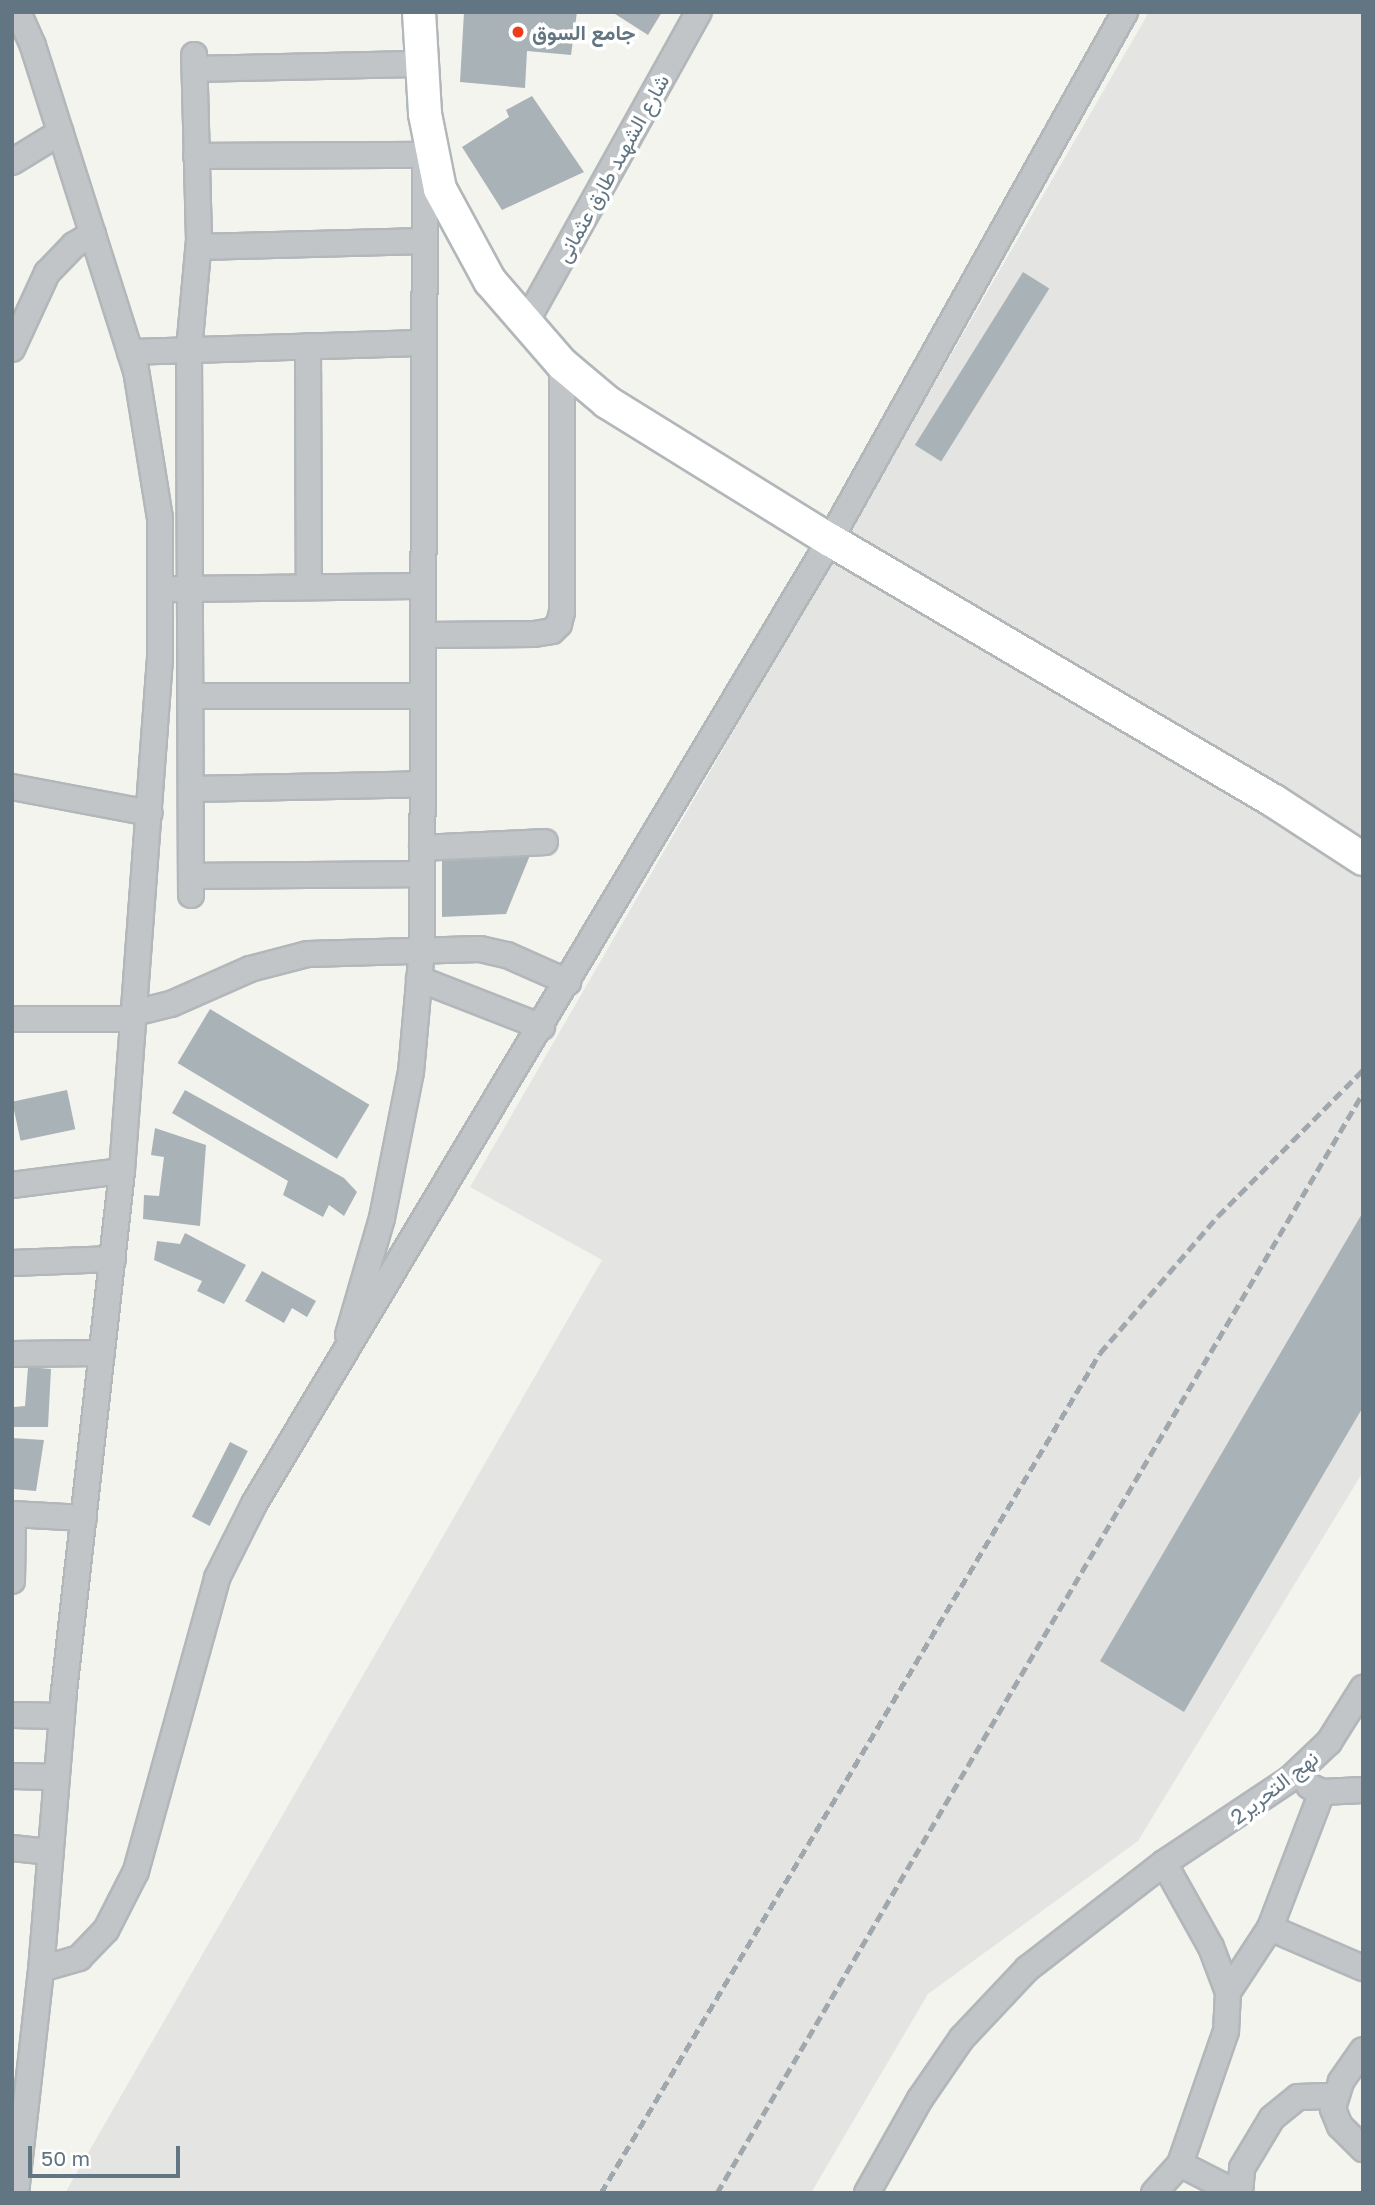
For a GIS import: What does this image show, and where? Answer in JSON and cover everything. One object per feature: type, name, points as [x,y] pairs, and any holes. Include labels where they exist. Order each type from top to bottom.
[{"type":"main road","points":[[419,12],[425,114],[440,189],[490,281],[562,364],[607,402],[830,540],[1274,801],[1363,859]]},
{"type":"street","points":[[16,2193],[18,2136],[41,1969],[62,1716],[122,1171],[150,813],[160,589],[160,518],[130,352],[33,46],[18,12]]},
{"type":"street","points":[[33,46],[42,12]]},
{"type":"street","name":"شارع الشهىد طارق عثمانى","points":[[525,324],[699,12]]},
{"type":"street","points":[[41,1969],[79,1958],[106,1930],[136,1871],[217,1578],[254,1504],[337,1373],[830,540],[1125,12]]},
{"type":"street","points":[[422,874],[191,886],[190,350],[199,247],[194,62],[423,64]]},
{"type":"street","points":[[337,1373],[382,1218],[411,1072],[422,949],[425,114]]},
{"type":"street","points":[[12,162],[61,132]]},
{"type":"street","points":[[196,156],[425,155]]},
{"type":"street","points":[[12,349],[47,273],[74,245],[93,234]]},
{"type":"street","points":[[199,247],[425,241]]},
{"type":"street","points":[[130,352],[424,343]]},
{"type":"street","points":[[308,346],[309,587]]},
{"type":"street","points":[[423,635],[534,634],[552,631],[559,624],[562,612],[562,364]]},
{"type":"street","points":[[160,589],[423,586]]},
{"type":"street","points":[[191,696],[423,696]]},
{"type":"street","points":[[191,789],[423,784]]},
{"type":"street","points":[[12,787],[150,813]]},
{"type":"street","points":[[422,848],[545,842]]},
{"type":"street","points":[[12,1019],[133,1016],[171,1004],[250,969],[294,957],[422,949],[480,949],[507,955],[568,982]]},
{"type":"street","points":[[419,979],[542,1027]]},
{"type":"street","points":[[12,1185],[122,1171]]},
{"type":"street","points":[[12,1263],[113,1259]]},
{"type":"street","points":[[12,1354],[102,1353]]},
{"type":"street","points":[[12,1581],[13,1514],[84,1518]]},
{"type":"street","name":"نهج التحرير2","points":[[867,2193],[920,2099],[962,2038],[1027,1969],[1164,1863],[1290,1779],[1329,1742],[1363,1688]]},
{"type":"street","points":[[12,1716],[62,1716]]},
{"type":"street","points":[[12,1776],[57,1777]]},
{"type":"street","points":[[1290,1779],[1322,1792],[1363,1790]]},
{"type":"street","points":[[1228,1992],[1270,1928],[1322,1792]]},
{"type":"street","points":[[12,1848],[51,1852]]},
{"type":"street","points":[[1154,2193],[1180,2164],[1226,2031],[1228,1992],[1211,1947],[1164,1863]]},
{"type":"street","points":[[1270,1928],[1363,1968]]},
{"type":"street","points":[[1363,2050],[1335,2096],[1334,2109],[1340,2126],[1363,2149]]},
{"type":"street","points":[[1180,2164],[1238,2193],[1242,2168],[1272,2119],[1297,2097],[1335,2096]]},
{"type":"shaded area","points":[[1149,12],[1363,12],[1363,1472],[1138,1841],[928,1994],[811,2193],[65,2193],[602,1260],[470,1187]]},
{"type":"building","name":"جامع السوق","points":[[464,12],[577,12],[571,55],[527,51],[525,88],[460,82]]},
{"type":"building","points":[[612,12],[662,12],[648,35]]},
{"type":"building","points":[[532,96],[584,172],[502,210],[462,147],[509,117],[506,110]]},
{"type":"building","points":[[1023,272],[1049,288],[941,461],[915,445]]},
{"type":"building","points":[[533,848],[506,914],[442,917],[442,853]]},
{"type":"building","points":[[210,1009],[369,1105],[337,1159],[178,1063]]},
{"type":"building","points":[[67,1090],[75,1129],[21,1141],[12,1102]]},
{"type":"building","points":[[185,1090],[344,1178],[357,1192],[344,1216],[329,1205],[323,1217],[283,1195],[288,1181],[172,1113]]},
{"type":"building","points":[[155,1128],[206,1145],[200,1226],[143,1219],[144,1195],[159,1196],[164,1157],[151,1155]]},
{"type":"building","points":[[1363,1212],[1363,1407],[1184,1712],[1100,1661]]},
{"type":"building","points":[[185,1233],[246,1265],[224,1304],[197,1291],[202,1281],[154,1260],[157,1241],[180,1244]]},
{"type":"building","points":[[262,1271],[316,1301],[307,1317],[292,1308],[284,1323],[245,1301]]},
{"type":"building","points":[[28,1367],[51,1369],[48,1427],[13,1427],[14,1407],[25,1406]]},
{"type":"building","points":[[12,1438],[44,1440],[36,1491],[12,1489]]},
{"type":"building","points":[[230,1442],[248,1451],[210,1526],[192,1517]]},
{"type":"railway","points":[[601,2193],[1100,1353],[1218,1216],[1363,1070]]},
{"type":"railway","points":[[717,2193],[1363,1093]]},
{"type":"place","name":"جامع السوق","points":[[518,32]]}]
